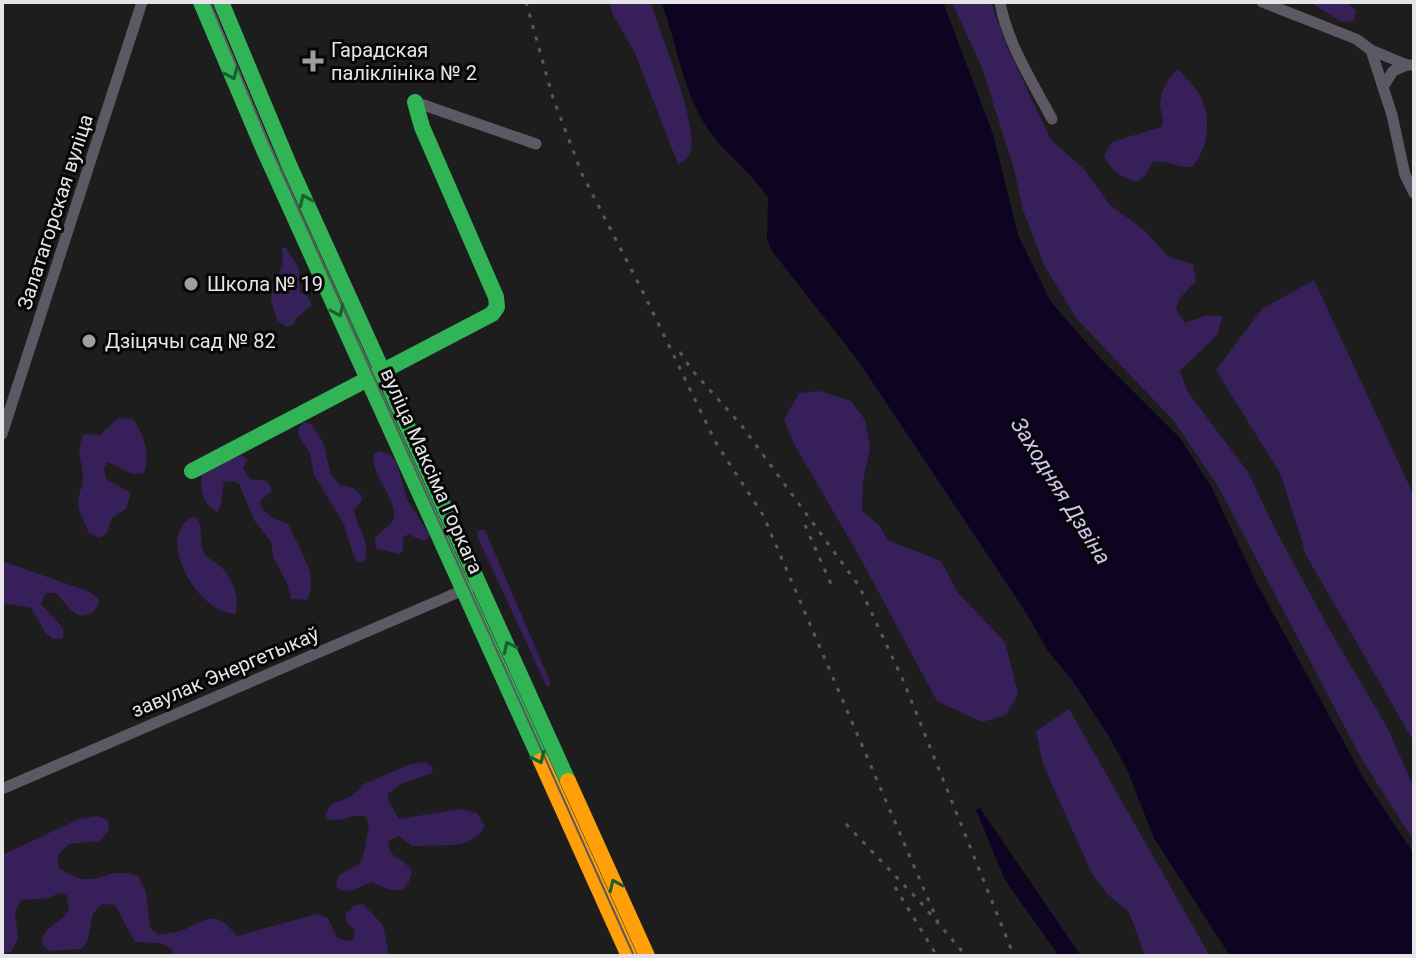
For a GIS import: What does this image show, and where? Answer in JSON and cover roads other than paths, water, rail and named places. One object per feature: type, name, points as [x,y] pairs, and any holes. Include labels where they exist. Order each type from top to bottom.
[{"type":"main road","name":"вуліца Максіма Горкага","points":[[201,2],[264,150],[480,583],[647,956]]},
{"type":"main road","name":"вуліца Максіма Горкага","points":[[224,9],[463,590],[629,956]]},
{"type":"main road","points":[[192,471],[377,376],[492,314],[497,307],[496,297],[422,127],[415,102]]},
{"type":"street","name":"Залатагорская вуліца","points":[[2,434],[142,2]]},
{"type":"street","points":[[1000,2],[1004,20],[1052,119]]},
{"type":"street","points":[[1262,2],[1356,39],[1371,50],[1411,65]]},
{"type":"street","points":[[211,25],[224,9]]},
{"type":"street","points":[[1371,50],[1392,115],[1405,175],[1414,193]]},
{"type":"street","points":[[1383,87],[1393,71],[1411,65]]},
{"type":"street","points":[[415,102],[536,144]]},
{"type":"street","name":"завулак Энергетыкаў","points":[[2,789],[480,583]]},
{"type":"street","points":[[514,704],[532,696]]},
{"type":"water","name":"Заходняя Дзвіна","points":[[661,2],[943,2],[994,137],[1018,235],[1051,302],[1098,356],[1180,438],[1212,488],[1256,582],[1364,779],[1414,854],[1414,956],[1230,956],[1154,838],[1128,772],[1110,738],[1072,680],[1048,651],[1025,611],[859,362],[772,251],[767,240],[768,198],[720,145],[698,112],[685,81]]},
{"type":"water","points":[[980,808],[1081,956],[1059,956],[1005,880],[976,810]]},
{"type":"tram line","points":[[210,2],[268,141],[634,956]]},
{"type":"railway","points":[[526,2],[553,98],[582,174],[716,443],[763,515],[938,922]]},
{"type":"railway","points":[[680,352],[691,369],[742,426],[859,586],[903,680],[1014,956]]},
{"type":"railway","points":[[805,525],[834,591]]},
{"type":"railway","points":[[846,824],[922,904],[966,956]]},
{"type":"railway","points":[[895,887],[937,956]]},
{"type":"place","name":"Гарадская паліклініка № 2","points":[[313,61]]},
{"type":"place","name":"Школа № 19","points":[[191,284]]},
{"type":"place","name":"Дзіцячы сад № 82","points":[[89,341]]}]
